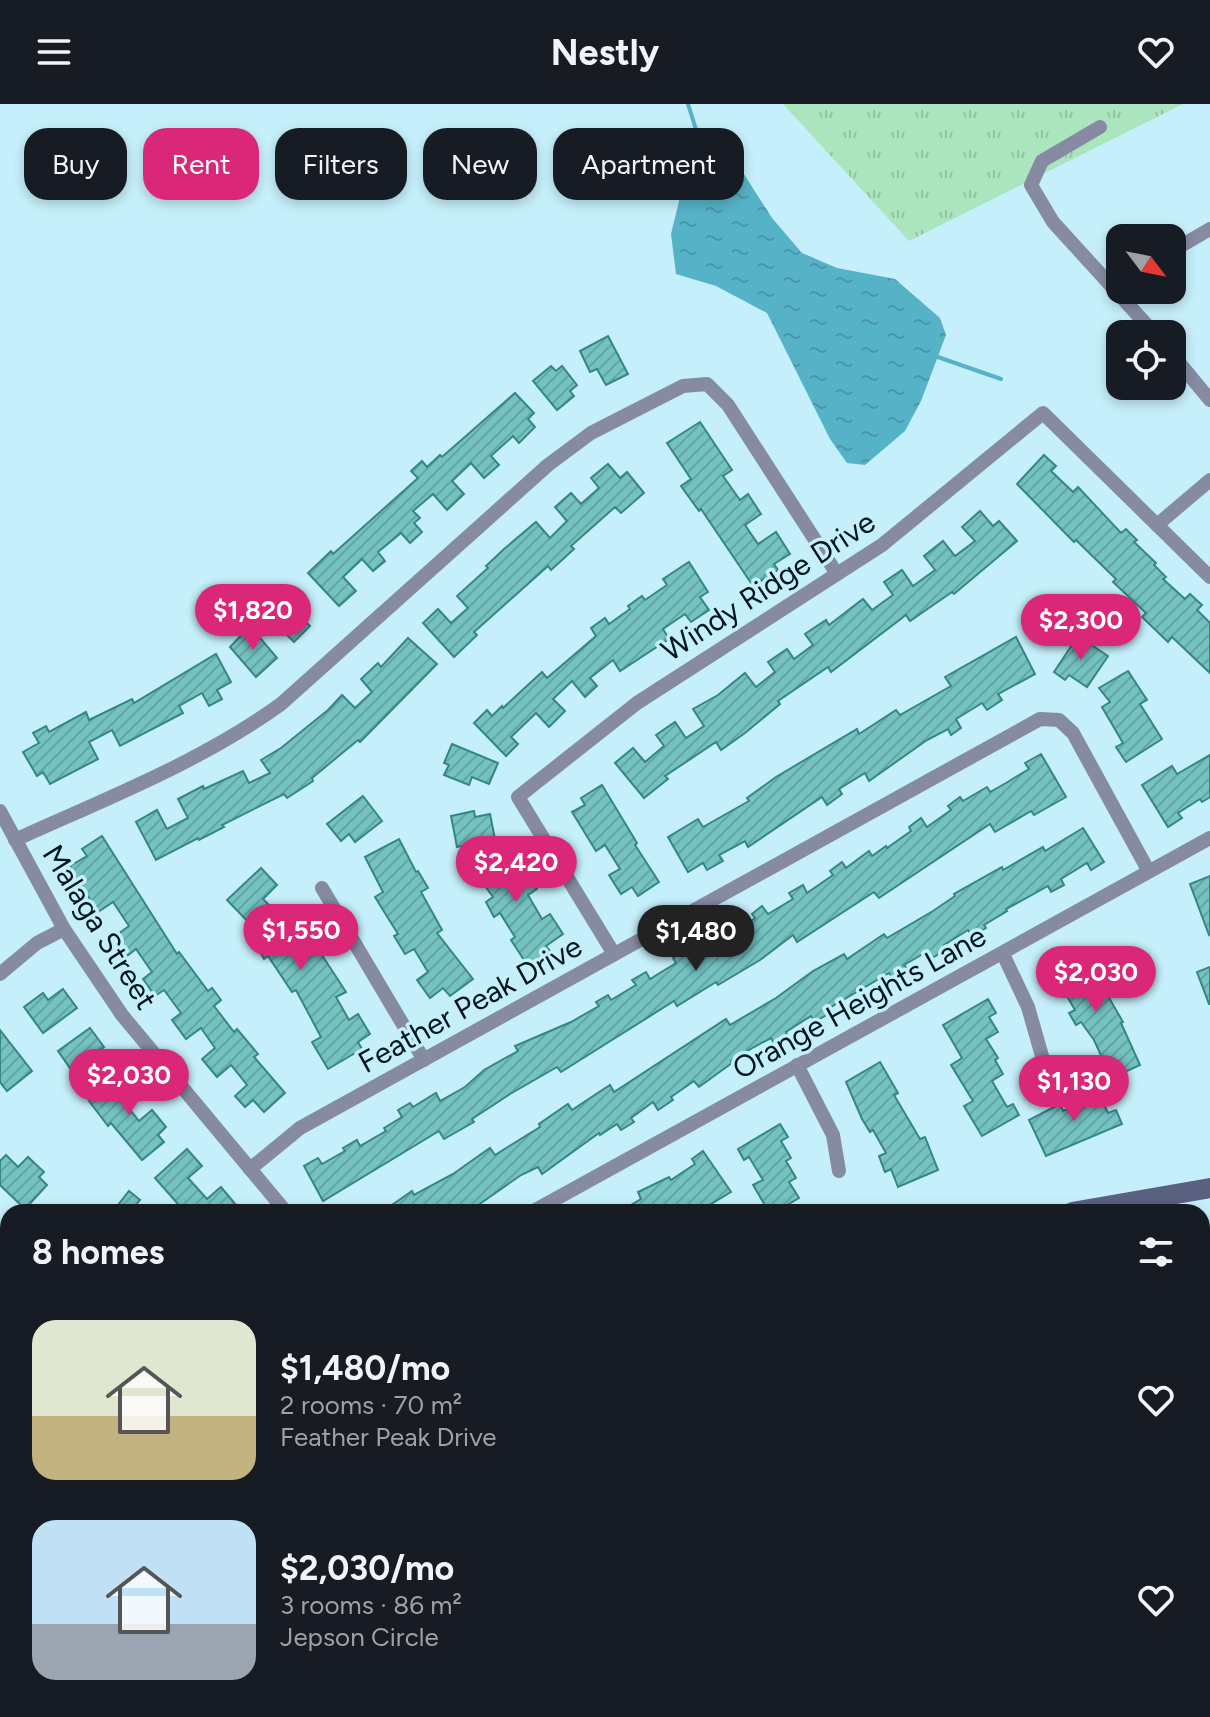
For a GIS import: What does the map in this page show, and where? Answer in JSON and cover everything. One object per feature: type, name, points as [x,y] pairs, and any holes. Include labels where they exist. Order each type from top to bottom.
[{"type":"main road","points":[[1118,1204],[1210,1188]]},
{"type":"street","points":[[1100,127],[1042,161],[1031,185],[1053,222],[1106,277]]},
{"type":"street","points":[[1186,243],[1210,229]]},
{"type":"street","points":[[1130,304],[1143,320]]},
{"type":"street","points":[[1186,371],[1210,400]]},
{"type":"street","points":[[15,840],[209,750],[248,728],[281,704],[558,457],[591,433],[683,386],[707,384],[728,405],[837,574]]},
{"type":"street","name":"Windy Ridge Drive","points":[[614,954],[518,797],[637,703],[882,545],[1043,413],[1157,525]]},
{"type":"street","points":[[1210,480],[1157,525],[1210,577]]},
{"type":"street","name":"Feather Peak Drive","points":[[250,1169],[300,1128],[1040,719],[1059,720],[1073,733],[1148,870]]},
{"type":"street","name":"Malaga Street","points":[[0,811],[64,929],[122,1015],[279,1204]]},
{"type":"street","name":"Orange Heights Lane","points":[[546,1204],[1210,838]]},
{"type":"street","points":[[322,888],[424,1060]]},
{"type":"street","points":[[0,974],[37,943],[64,929]]},
{"type":"street","points":[[1003,954],[1028,1007],[1044,1063]]},
{"type":"street","points":[[797,1065],[833,1135],[839,1171]]},
{"type":"green space","points":[[783,104],[1183,104],[909,241]]},
{"type":"water","points":[[744,174],[772,218],[802,253],[837,268],[895,279],[940,318],[946,335],[921,401],[905,431],[865,465],[847,463],[830,439],[767,313],[716,286],[676,274],[671,234],[679,200],[744,200]]},
{"type":"building","points":[[608,336],[628,374],[606,385],[597,369],[590,372],[580,351]]},
{"type":"building","points":[[551,366],[556,371],[562,366],[577,385],[570,391],[574,396],[557,410],[533,381]]},
{"type":"building","points":[[515,393],[534,413],[528,419],[535,427],[519,443],[513,436],[491,456],[499,465],[484,478],[471,463],[452,481],[464,494],[447,510],[433,494],[413,511],[420,518],[414,523],[422,532],[410,543],[401,533],[378,552],[385,561],[373,571],[362,559],[343,577],[356,591],[339,606],[308,573],[418,478],[411,471],[422,461],[427,467],[440,455],[442,457]]},
{"type":"building","points":[[700,422],[732,470],[723,476],[740,500],[748,494],[761,514],[745,525],[758,544],[776,532],[790,554],[774,564],[778,570],[753,586],[701,509],[699,511],[681,486],[691,479],[667,443]]},
{"type":"building","points":[[1044,455],[1056,466],[1051,471],[1073,492],[1078,487],[1121,533],[1126,529],[1137,540],[1134,542],[1166,577],[1163,579],[1185,599],[1190,594],[1202,605],[1197,610],[1210,623],[1210,673],[1172,637],[1168,642],[1142,617],[1146,613],[1113,582],[1116,579],[1017,484]]},
{"type":"building","points":[[608,464],[620,478],[627,472],[644,493],[621,513],[615,507],[571,546],[574,549],[551,570],[548,566],[474,632],[477,635],[454,657],[423,623],[438,609],[451,623],[468,608],[457,596],[536,522],[550,538],[567,521],[555,507],[571,493],[581,504],[599,488],[591,478]]},
{"type":"building","points":[[980,511],[993,526],[999,521],[1017,541],[954,594],[952,592],[910,621],[906,615],[831,672],[828,667],[778,701],[780,704],[721,750],[716,742],[665,776],[668,779],[644,798],[615,763],[633,748],[645,762],[664,746],[656,735],[675,722],[686,738],[704,726],[693,709],[718,695],[745,673],[756,687],[775,672],[768,662],[787,649],[794,659],[813,645],[805,634],[826,620],[829,625],[863,599],[872,610],[893,595],[884,582],[902,570],[913,586],[935,570],[924,556],[943,541],[955,556],[975,541],[962,527]]},
{"type":"building","points":[[689,562],[708,592],[700,597],[709,610],[691,622],[685,614],[663,629],[669,639],[620,671],[613,660],[590,678],[597,686],[585,697],[572,681],[553,699],[565,711],[549,727],[536,713],[511,737],[518,744],[506,756],[474,723],[487,710],[492,716],[503,708],[542,672],[547,678],[596,636],[591,628],[605,618],[609,624],[642,596],[645,600],[667,585],[663,579]]},
{"type":"building","points":[[290,592],[310,611],[302,618],[310,626],[294,642],[267,615]]},
{"type":"building","points":[[250,626],[277,658],[256,677],[230,647]]},
{"type":"building","points":[[1078,636],[1108,656],[1087,687],[1069,675],[1065,680],[1054,672]]},
{"type":"building","points":[[1016,637],[1035,674],[998,694],[1002,700],[987,710],[982,703],[956,719],[961,728],[951,735],[948,729],[927,740],[869,781],[865,773],[839,789],[842,794],[827,805],[822,797],[748,847],[745,841],[719,855],[723,861],[707,870],[703,863],[688,872],[668,837],[698,819],[703,827],[749,801],[747,798],[776,777],[857,729],[859,734],[896,710],[900,715],[951,686],[945,677]]},
{"type":"building","points":[[408,638],[437,664],[360,742],[358,740],[312,778],[313,781],[287,798],[284,794],[156,860],[136,822],[157,810],[167,829],[188,818],[178,799],[243,771],[249,783],[270,773],[261,760],[281,748],[342,695],[355,708],[372,692],[361,679],[378,663],[381,667]]},
{"type":"building","points":[[216,654],[231,682],[217,690],[222,699],[209,706],[202,693],[179,706],[183,713],[120,746],[112,730],[89,742],[98,759],[50,784],[43,772],[37,776],[23,752],[39,743],[33,733],[46,726],[49,732],[86,712],[89,720],[132,699],[134,703]]},
{"type":"building","points":[[1128,671],[1147,700],[1140,704],[1162,739],[1126,762],[1116,747],[1123,743],[1102,707],[1110,702],[1099,688]]},
{"type":"building","points":[[452,744],[498,763],[489,784],[472,777],[469,785],[444,775],[449,765],[444,763]]},
{"type":"building","points":[[1041,754],[1066,797],[1034,815],[1031,811],[995,832],[990,824],[879,898],[874,892],[797,942],[793,935],[760,960],[718,985],[716,982],[677,1006],[674,1001],[561,1072],[557,1067],[510,1094],[472,1119],[474,1122],[444,1139],[439,1131],[323,1201],[304,1166],[318,1158],[322,1164],[357,1140],[360,1146],[386,1131],[384,1128],[402,1117],[398,1110],[410,1103],[413,1107],[436,1093],[440,1101],[518,1051],[515,1046],[571,1022],[599,1006],[596,1002],[608,995],[611,1000],[636,985],[632,980],[646,972],[650,979],[676,963],[673,958],[685,950],[687,954],[712,939],[714,942],[728,934],[730,936],[755,918],[752,914],[762,906],[768,914],[793,899],[789,893],[803,885],[807,893],[833,875],[830,871],[842,862],[846,868],[869,851],[872,856],[887,848],[911,831],[909,827],[921,818],[927,827],[951,810],[948,806],[960,797],[963,801],[987,787],[990,792],[1029,769],[1025,763]]},
{"type":"building","points":[[1210,755],[1210,797],[1202,802],[1200,799],[1178,813],[1182,818],[1168,827],[1142,785],[1172,766],[1177,774]]},
{"type":"building","points":[[602,785],[659,882],[638,896],[632,887],[621,894],[609,875],[620,869],[605,845],[596,851],[572,812],[585,805],[581,798]]},
{"type":"building","points":[[363,796],[382,821],[355,842],[349,834],[341,841],[327,824]]},
{"type":"building","points":[[474,811],[475,817],[490,814],[495,839],[457,847],[451,816]]},
{"type":"building","points":[[1083,828],[1104,862],[1091,870],[1087,863],[1061,879],[1064,885],[1051,892],[1048,886],[1006,909],[984,925],[986,928],[972,936],[968,930],[944,945],[946,950],[932,958],[928,951],[904,965],[908,970],[893,979],[889,973],[826,1010],[828,1014],[815,1022],[811,1016],[786,1032],[788,1037],[775,1045],[771,1038],[754,1047],[699,1087],[694,1081],[658,1110],[653,1102],[631,1118],[634,1122],[621,1130],[617,1124],[599,1133],[542,1174],[538,1167],[521,1175],[480,1204],[393,1204],[412,1191],[414,1195],[453,1174],[490,1148],[495,1155],[540,1127],[539,1124],[568,1104],[572,1110],[610,1085],[614,1092],[726,1019],[730,1025],[776,998],[813,971],[844,954],[847,959],[884,934],[887,938],[1002,867],[1003,870],[1043,847],[1045,851]]},
{"type":"building","points":[[102,836],[177,954],[179,952],[208,991],[212,988],[221,1000],[214,1006],[234,1032],[237,1029],[258,1054],[254,1057],[285,1093],[264,1112],[253,1100],[245,1107],[235,1096],[247,1085],[231,1065],[217,1077],[202,1059],[215,1048],[201,1028],[186,1039],[172,1020],[181,1013],[164,990],[155,996],[143,979],[152,972],[136,949],[127,956],[114,937],[129,926],[113,902],[98,912],[70,866],[87,856],[82,849]]},
{"type":"building","points":[[399,839],[428,888],[421,892],[442,930],[437,933],[473,979],[450,996],[443,988],[430,998],[417,980],[428,972],[414,949],[405,954],[394,936],[398,934],[375,897],[383,892],[365,857]]},
{"type":"building","points":[[502,840],[512,854],[502,862],[517,882],[529,875],[537,889],[528,895],[542,919],[550,914],[563,934],[546,946],[550,951],[528,966],[511,940],[515,937],[500,913],[494,917],[486,902],[493,897],[469,864]]},
{"type":"building","points":[[261,868],[277,885],[263,899],[277,913],[282,910],[291,925],[281,931],[294,953],[297,955],[314,943],[346,992],[336,997],[349,1020],[358,1014],[370,1034],[358,1042],[362,1049],[328,1069],[312,1042],[321,1037],[296,990],[292,992],[268,956],[264,959],[248,931],[254,928],[227,900]]},
{"type":"building","points":[[1210,876],[1210,934],[1209,935],[1190,884]]},
{"type":"building","points":[[1089,950],[1107,981],[1101,984],[1123,1022],[1140,1065],[1103,1082],[1096,1066],[1104,1062],[1094,1040],[1081,1022],[1076,1025],[1069,1013],[1075,1010],[1061,986],[1055,989],[1047,975]]},
{"type":"building","points":[[1210,967],[1210,1004],[1209,1004],[1197,972]]},
{"type":"building","points":[[63,989],[77,1008],[43,1033],[24,1007],[43,993],[48,1000]]},
{"type":"building","points":[[988,999],[996,1013],[989,1017],[998,1032],[986,1039],[998,1058],[995,1060],[1003,1074],[992,1081],[1007,1107],[1013,1104],[1019,1115],[982,1136],[964,1106],[973,1101],[951,1065],[962,1058],[943,1025]]},
{"type":"building","points":[[90,1028],[104,1047],[92,1056],[98,1063],[77,1078],[58,1051]]},
{"type":"building","points":[[0,1030],[32,1071],[7,1091],[0,1082]]},
{"type":"building","points":[[880,1062],[898,1093],[894,1095],[920,1139],[925,1137],[938,1170],[898,1187],[891,1169],[885,1172],[879,1156],[886,1153],[873,1130],[870,1132],[862,1119],[846,1082]]},
{"type":"building","points":[[125,1072],[139,1090],[124,1102],[139,1121],[152,1110],[166,1127],[158,1135],[164,1142],[142,1160],[111,1123],[108,1126],[89,1101]]},
{"type":"building","points":[[1097,1089],[1108,1113],[1116,1110],[1122,1124],[1046,1156],[1029,1120],[1060,1104],[1063,1111],[1084,1102],[1081,1096]]},
{"type":"building","points":[[780,1124],[788,1137],[781,1141],[791,1158],[786,1161],[796,1178],[789,1182],[799,1198],[789,1204],[764,1204],[753,1185],[763,1180],[749,1157],[744,1160],[738,1149]]},
{"type":"building","points":[[187,1149],[202,1166],[188,1178],[207,1199],[221,1187],[235,1204],[178,1204],[155,1178]]},
{"type":"building","points":[[703,1151],[731,1192],[711,1204],[633,1204],[641,1199],[638,1192],[669,1177],[671,1180],[695,1164],[692,1159]]},
{"type":"building","points":[[6,1155],[18,1167],[28,1157],[44,1172],[39,1177],[47,1185],[30,1204],[20,1204],[0,1185],[0,1161]]},
{"type":"building","points":[[129,1191],[140,1200],[137,1204],[119,1204]]},
{"type":"waterway","points":[[688,104],[696,128]]},
{"type":"waterway","points":[[935,356],[1001,379]]}]
